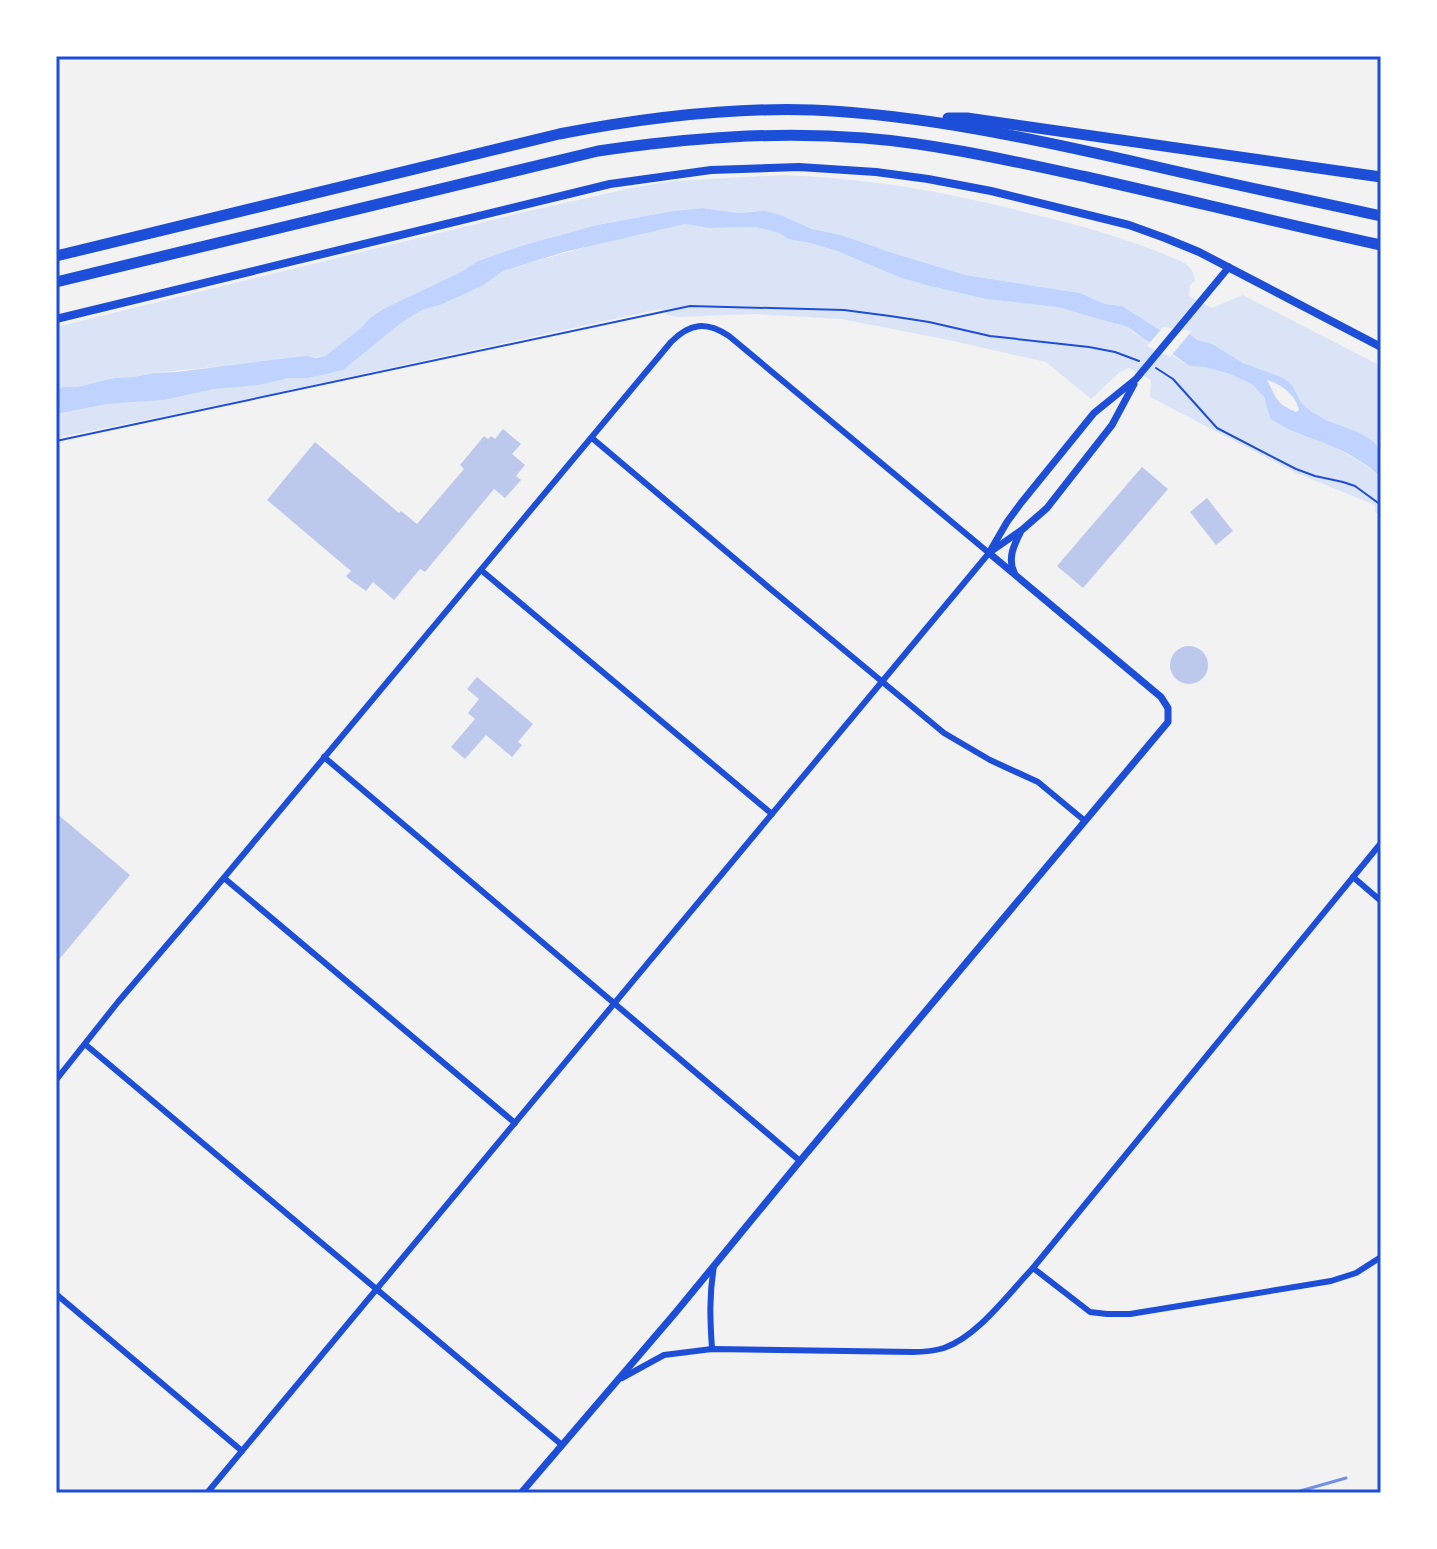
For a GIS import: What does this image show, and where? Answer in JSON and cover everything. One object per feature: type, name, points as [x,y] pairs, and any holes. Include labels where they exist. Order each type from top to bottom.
[{"type":"highway","points":[[56,256],[610,124],[697,114],[771,110],[835,111],[952,124],[1381,216]]},
{"type":"highway","points":[[915,119],[967,118],[1381,177]]},
{"type":"highway","points":[[56,282],[598,151],[685,139],[768,134],[865,138],[949,149],[1381,245]]},
{"type":"main road","points":[[56,319],[591,188],[682,173],[747,168],[818,168],[876,172],[991,191],[1129,225],[1229,267],[1381,347]]},
{"type":"street","points":[[207,1493],[989,553],[1007,522],[1094,413],[1136,379],[1229,267]]},
{"type":"street","points":[[56,1080],[671,342],[687,329],[709,326],[729,336],[1161,697],[1168,708],[1168,722],[521,1493]]},
{"type":"street","points":[[989,553],[1047,508],[1112,425],[1136,379]]},
{"type":"street","points":[[592,438],[958,742],[1038,782],[1085,821]]},
{"type":"street","points":[[1017,577],[1011,566],[1011,555],[1023,529]]},
{"type":"street","points":[[481,570],[772,814]]},
{"type":"street","points":[[324,757],[800,1161]]},
{"type":"street","points":[[615,1382],[664,1355],[712,1349],[913,1352],[943,1348],[964,1338],[1033,1268],[1381,843]]},
{"type":"street","points":[[1353,877],[1381,901]]},
{"type":"street","points":[[224,878],[515,1123]]},
{"type":"street","points":[[86,1045],[562,1445]]},
{"type":"street","points":[[1033,1268],[1090,1312],[1115,1315],[1331,1281],[1356,1273],[1381,1257]]},
{"type":"street","points":[[712,1349],[709,1303],[714,1266]]},
{"type":"street","points":[[56,1294],[242,1451]]},
{"type":"path","points":[[56,441],[690,306],[828,310],[890,316],[990,336],[1089,347],[1142,362]]},
{"type":"path","points":[[1152,365],[1173,379],[1217,428],[1308,474],[1355,486],[1381,505]]},
{"type":"shaded area","points":[[783,175],[879,183],[974,200],[1093,230],[1183,262],[1191,270],[1195,281],[1190,285],[1189,296],[1212,308],[1243,295],[1381,366],[1381,450],[1358,432],[1311,411],[1301,403],[1284,378],[1243,363],[1190,334],[1160,330],[1122,306],[1105,304],[1080,293],[965,275],[841,235],[812,229],[783,216],[703,208],[597,225],[478,261],[383,309],[325,356],[154,373],[56,389],[56,327],[636,187],[673,181]]},
{"type":"shaded area","points":[[685,224],[710,228],[756,227],[779,233],[788,239],[837,251],[899,277],[930,286],[986,299],[1057,307],[1129,327],[1190,366],[1227,373],[1252,384],[1264,397],[1270,417],[1328,444],[1369,468],[1381,478],[1381,516],[1375,512],[1375,505],[1296,473],[1150,397],[1151,380],[1129,368],[1120,372],[1091,399],[1046,362],[841,319],[754,314],[678,317],[660,309],[56,438],[56,414],[107,404],[164,400],[289,378],[308,378],[363,353],[422,310],[482,286],[503,271],[599,243]]},
{"type":"water","points":[[703,208],[738,213],[765,211],[812,229],[841,235],[965,275],[1080,293],[1105,304],[1122,306],[1160,330],[1190,334],[1243,363],[1284,378],[1292,385],[1301,403],[1311,411],[1373,441],[1381,450],[1381,478],[1347,453],[1274,421],[1270,418],[1264,397],[1252,384],[1227,373],[1190,366],[1128,327],[1057,307],[986,299],[930,286],[899,277],[837,251],[788,239],[779,233],[756,227],[710,228],[685,224],[564,252],[503,271],[482,286],[422,310],[343,370],[308,378],[214,389],[164,400],[107,404],[56,414],[56,389],[64,387],[154,373],[325,356],[383,309],[478,261],[597,225]],"holes":[[[1267,380],[1291,395],[1299,410],[1296,412],[1280,403]]]},
{"type":"pier","points":[[1163,327],[1192,331],[1170,357],[1147,346]]},
{"type":"building","points":[[503,429],[521,444],[512,454],[525,465],[516,476],[521,480],[505,498],[494,489],[425,572],[420,569],[394,600],[373,582],[366,591],[349,579],[346,576],[351,571],[267,500],[315,442],[399,513],[401,511],[417,524],[464,469],[460,465],[484,436],[495,439]]},
{"type":"building","points":[[1142,467],[1168,489],[1083,588],[1057,566]]},
{"type":"building","points":[[1207,498],[1233,531],[1216,545],[1190,512]]},
{"type":"building","points":[[1189,646],[1202,652],[1208,665],[1202,678],[1189,684],[1176,678],[1170,665],[1176,652]]},
{"type":"building","points":[[477,677],[533,724],[518,742],[522,745],[512,757],[486,735],[465,759],[451,747],[475,719],[468,713],[479,699],[467,689]]},
{"type":"building","points":[[56,813],[130,875],[56,963]]},
{"type":"railway","points":[[1293,1493],[1346,1478]]}]
